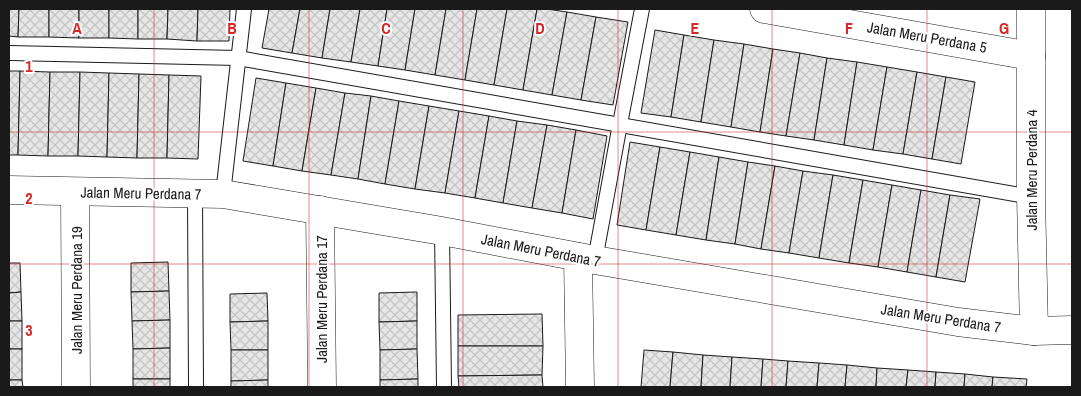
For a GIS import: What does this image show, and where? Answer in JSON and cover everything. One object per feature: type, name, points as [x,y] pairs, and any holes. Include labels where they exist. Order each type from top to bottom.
[{"type":"street","name":"Jalan Meru Perdana 5","points":[[764,9],[1031,56]]},
{"type":"street","name":"Jalan Meru Perdana 4","points":[[1031,9],[1031,197],[1034,331]]},
{"type":"street","name":"Jalan Meru Perdana 7","points":[[9,190],[223,194],[958,322],[1034,331],[1072,330]]},
{"type":"street","name":"Jalan Meru Perdana 19","points":[[75,192],[76,387]]},
{"type":"street","name":"Jalan Meru Perdana 17","points":[[320,210],[322,387]]},
{"type":"street","points":[[580,387],[586,258]]},
{"type":"lane","points":[[223,194],[244,9]]},
{"type":"lane","points":[[586,258],[620,124],[642,9]]},
{"type":"lane","points":[[9,53],[238,58],[1031,197]]},
{"type":"lane","points":[[194,193],[196,387]]},
{"type":"lane","points":[[442,231],[444,387]]},
{"type":"building","points":[[9,9],[19,9],[18,37],[9,36]]},
{"type":"building","points":[[19,9],[49,9],[49,37],[18,37]]},
{"type":"building","points":[[49,9],[79,9],[79,38],[49,37]]},
{"type":"building","points":[[79,9],[109,9],[109,38],[79,38]]},
{"type":"building","points":[[109,9],[138,9],[138,39],[109,38]]},
{"type":"building","points":[[138,9],[168,9],[167,39],[138,39]]},
{"type":"building","points":[[168,9],[198,9],[197,41],[167,39]]},
{"type":"building","points":[[198,9],[230,9],[229,41],[197,41]]},
{"type":"building","points":[[269,9],[300,9],[292,53],[262,48]]},
{"type":"building","points":[[300,9],[330,9],[322,58],[292,53]]},
{"type":"building","points":[[330,9],[360,9],[351,62],[322,58]]},
{"type":"building","points":[[360,9],[387,9],[378,66],[351,62]]},
{"type":"building","points":[[387,9],[415,9],[405,70],[378,66]]},
{"type":"building","points":[[415,9],[446,9],[435,75],[405,70]]},
{"type":"building","points":[[446,9],[477,9],[465,80],[435,75]]},
{"type":"building","points":[[477,9],[507,9],[494,85],[465,80]]},
{"type":"building","points":[[507,9],[537,9],[523,90],[494,85]]},
{"type":"building","points":[[537,9],[567,12],[552,95],[523,90]]},
{"type":"building","points":[[567,12],[596,17],[581,100],[552,95]]},
{"type":"building","points":[[596,17],[628,22],[613,105],[581,100]]},
{"type":"building","points":[[655,30],[684,35],[671,117],[641,113]]},
{"type":"building","points":[[684,35],[714,40],[701,122],[671,117]]},
{"type":"building","points":[[714,40],[744,44],[731,127],[701,122]]},
{"type":"building","points":[[744,44],[773,49],[760,132],[731,127]]},
{"type":"building","points":[[773,49],[800,53],[786,136],[760,132]]},
{"type":"building","points":[[800,53],[827,58],[814,140],[786,136]]},
{"type":"building","points":[[827,58],[857,62],[844,145],[814,140]]},
{"type":"building","points":[[857,62],[887,67],[873,150],[844,145]]},
{"type":"building","points":[[887,67],[917,72],[903,154],[873,150]]},
{"type":"building","points":[[9,71],[20,71],[18,155],[9,155]]},
{"type":"building","points":[[20,71],[50,72],[48,156],[18,155]]},
{"type":"building","points":[[50,72],[80,72],[78,156],[48,156]]},
{"type":"building","points":[[80,72],[109,73],[107,157],[78,156]]},
{"type":"building","points":[[917,72],[946,77],[932,159],[903,154]]},
{"type":"building","points":[[109,73],[139,74],[137,158],[107,157]]},
{"type":"building","points":[[139,74],[169,75],[167,158],[137,158]]},
{"type":"building","points":[[169,75],[201,76],[198,159],[167,158]]},
{"type":"building","points":[[946,77],[975,82],[961,164],[932,159]]},
{"type":"building","points":[[256,78],[286,83],[273,166],[243,161]]},
{"type":"building","points":[[286,83],[316,88],[302,171],[273,166]]},
{"type":"building","points":[[316,88],[345,93],[331,175],[302,171]]},
{"type":"building","points":[[345,93],[371,96],[358,179],[331,175]]},
{"type":"building","points":[[371,96],[399,101],[385,184],[358,179]]},
{"type":"building","points":[[399,101],[429,106],[415,189],[385,184]]},
{"type":"building","points":[[429,106],[459,111],[445,193],[415,189]]},
{"type":"building","points":[[459,111],[489,116],[475,198],[445,193]]},
{"type":"building","points":[[489,116],[517,121],[503,203],[475,198]]},
{"type":"building","points":[[517,121],[547,125],[532,208],[503,203]]},
{"type":"building","points":[[547,125],[576,130],[562,213],[532,208]]},
{"type":"building","points":[[576,130],[607,136],[593,219],[562,213]]},
{"type":"building","points":[[630,142],[660,147],[646,230],[617,225]]},
{"type":"building","points":[[660,147],[690,152],[676,235],[646,230]]},
{"type":"building","points":[[690,152],[719,157],[706,240],[676,235]]},
{"type":"building","points":[[719,157],[748,162],[735,244],[706,240]]},
{"type":"building","points":[[748,162],[775,166],[761,249],[735,244]]},
{"type":"building","points":[[775,166],[803,171],[789,253],[761,249]]},
{"type":"building","points":[[803,171],[833,175],[819,258],[789,253]]},
{"type":"building","points":[[833,175],[863,180],[849,263],[819,258]]},
{"type":"building","points":[[863,180],[892,185],[878,267],[849,263]]},
{"type":"building","points":[[892,185],[921,190],[907,272],[878,267]]},
{"type":"building","points":[[921,190],[950,195],[936,277],[907,272]]},
{"type":"building","points":[[950,195],[980,199],[965,282],[936,277]]},
{"type":"building","points":[[168,262],[169,291],[131,292],[131,263]]},
{"type":"building","points":[[9,263],[20,263],[21,292],[9,293]]},
{"type":"building","points":[[169,291],[170,320],[132,321],[131,292]]},
{"type":"building","points":[[21,292],[22,321],[9,321],[9,293]]},
{"type":"building","points":[[417,292],[417,321],[379,322],[379,293]]},
{"type":"building","points":[[267,293],[268,321],[230,322],[230,294]]},
{"type":"building","points":[[542,314],[543,346],[458,346],[458,315]]},
{"type":"building","points":[[170,320],[170,348],[133,349],[132,321]]},
{"type":"building","points":[[9,321],[22,321],[22,349],[9,349]]},
{"type":"building","points":[[268,321],[268,350],[231,350],[230,322]]},
{"type":"building","points":[[417,321],[417,349],[380,350],[379,322]]},
{"type":"building","points":[[458,346],[543,346],[542,375],[458,376]]},
{"type":"building","points":[[170,348],[170,379],[133,379],[133,349]]},
{"type":"building","points":[[9,349],[22,349],[22,380],[9,380]]},
{"type":"building","points":[[417,349],[418,379],[380,380],[380,350]]},
{"type":"building","points":[[231,350],[268,350],[268,380],[231,381]]},
{"type":"building","points":[[644,350],[673,352],[670,387],[641,387]]},
{"type":"building","points":[[673,352],[703,355],[701,387],[670,387]]},
{"type":"building","points":[[703,355],[732,357],[730,387],[701,387]]},
{"type":"building","points":[[732,357],[763,359],[761,387],[730,387]]},
{"type":"building","points":[[763,359],[788,361],[786,387],[761,387]]},
{"type":"building","points":[[788,361],[819,363],[817,387],[786,387]]},
{"type":"building","points":[[819,363],[847,365],[845,387],[817,387]]},
{"type":"building","points":[[847,365],[877,368],[876,387],[845,387]]},
{"type":"building","points":[[877,368],[908,370],[906,387],[876,387]]},
{"type":"building","points":[[908,370],[936,372],[935,387],[906,387]]},
{"type":"building","points":[[936,372],[965,374],[964,387],[935,387]]},
{"type":"building","points":[[965,374],[993,377],[992,387],[964,387]]},
{"type":"building","points":[[542,375],[543,387],[459,387],[458,376]]},
{"type":"building","points":[[993,377],[1027,379],[1026,387],[992,387]]},
{"type":"building","points":[[133,379],[170,379],[170,387],[133,387]]},
{"type":"building","points":[[418,379],[418,387],[380,387],[380,380]]},
{"type":"building","points":[[9,380],[22,380],[23,387],[9,387]]},
{"type":"building","points":[[268,380],[268,387],[231,387],[231,381]]}]
